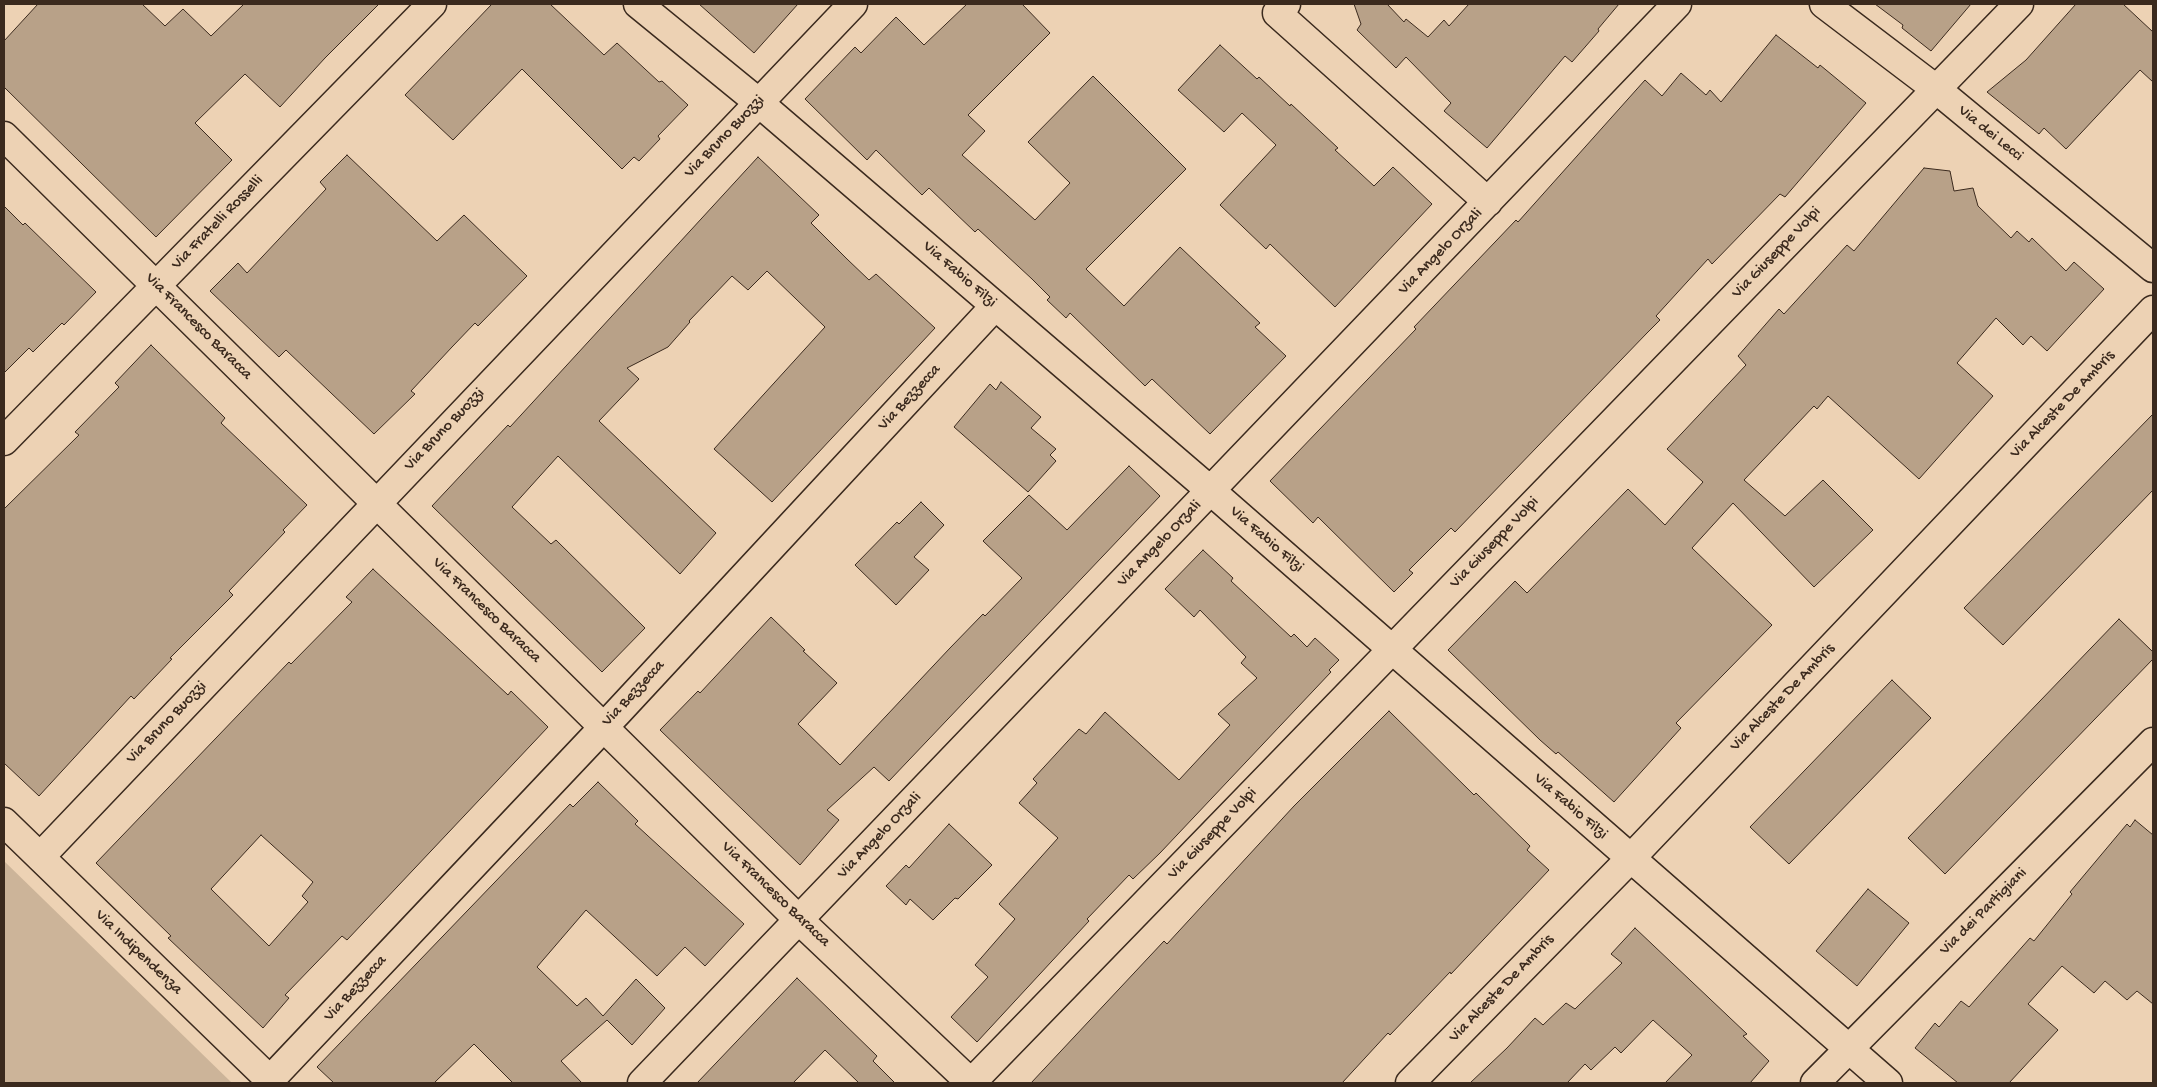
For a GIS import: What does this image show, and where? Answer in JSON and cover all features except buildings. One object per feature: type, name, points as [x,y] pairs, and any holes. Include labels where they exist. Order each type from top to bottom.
[{"type":"street","name":"Via Fratelli Rosselli","points":[[4,441],[432,4]]},
{"type":"street","name":"Via Fabio Filzi","points":[[638,4],[758,102],[1211,491],[1888,1083]]},
{"type":"street","name":"Via Bruno Buozzi","points":[[40,857],[375,503],[853,4]]},
{"type":"street","points":[[1286,4],[1277,13],[1488,202]]},
{"type":"street","name":"Via Angelo Orzali","points":[[642,1083],[1677,4]]},
{"type":"street","name":"Via dei Lecci","points":[[1824,4],[1936,89],[2153,268]]},
{"type":"street","name":"Via Giuseppe Volpi","points":[[971,1083],[2019,4]]},
{"type":"street","name":"Via Francesco Baracca","points":[[4,136],[799,920],[971,1083]]},
{"type":"street","name":"Via Bezzecca","points":[[272,1082],[995,306]]},
{"type":"street","name":"Via Alceste De Ambris","points":[[1410,1083],[1630,859],[2153,310]]},
{"type":"street","name":"Via dei Partigiani","points":[[1815,1083],[2153,742]]},
{"type":"street","name":"Via Indipendenza","points":[[4,822],[272,1082]]},
{"type":"shaded area","points":[[4,861],[232,1083],[4,1083]]}]
